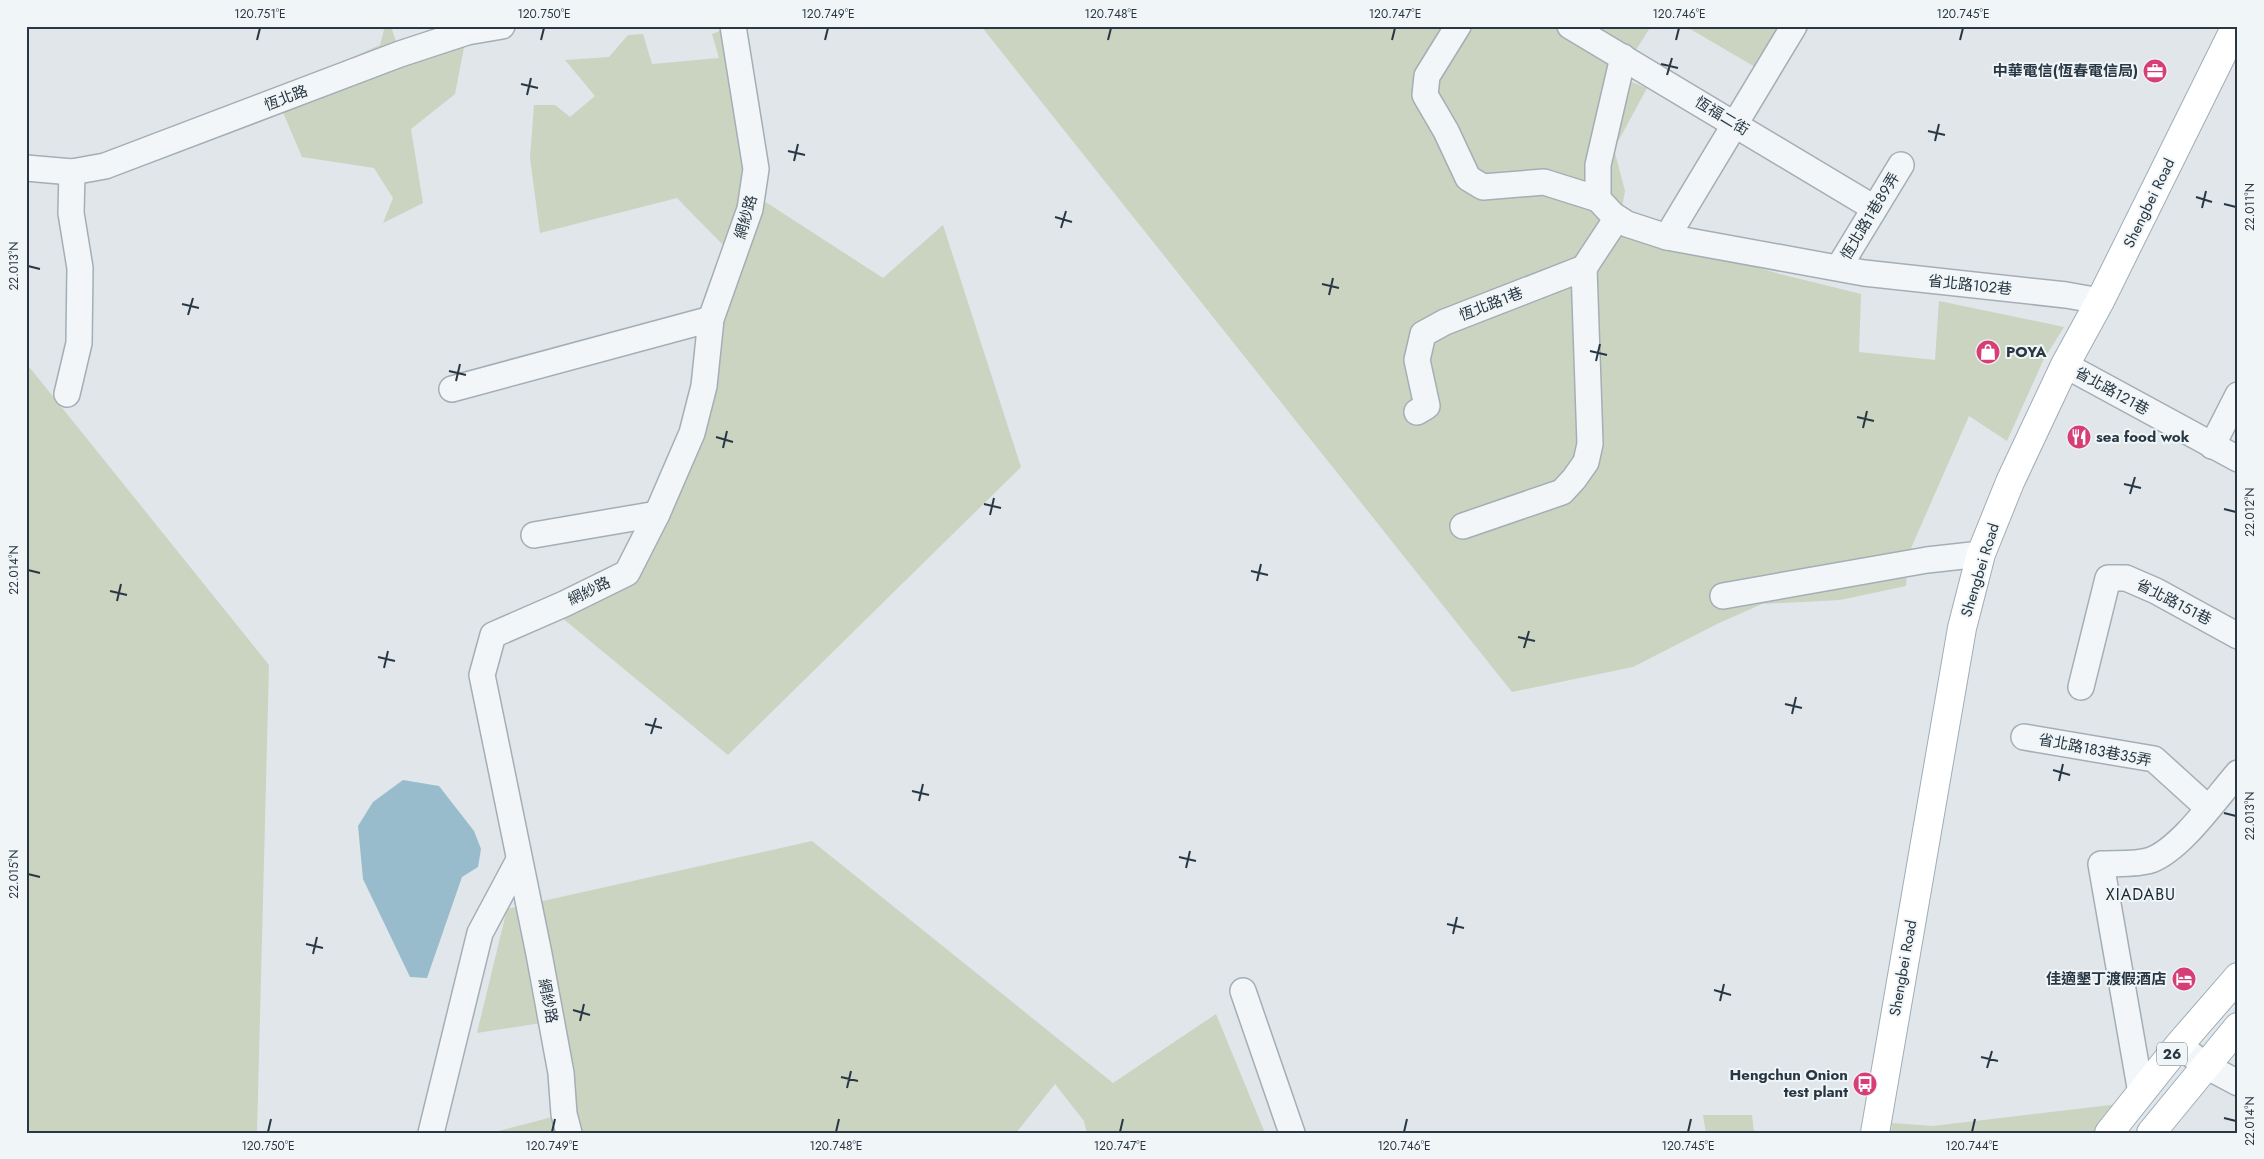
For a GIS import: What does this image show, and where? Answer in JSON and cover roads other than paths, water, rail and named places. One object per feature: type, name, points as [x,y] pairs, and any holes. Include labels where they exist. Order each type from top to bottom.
[{"type":"main road","name":"Shengbei Road","points":[[1875,1133],[1962,628],[1981,554],[2010,482],[2065,365],[2100,301],[2233,42]]},
{"type":"main road","name":"26","points":[[2109,1133],[2179,1045],[2238,977]]},
{"type":"main road","name":"26","points":[[2151,1133],[2238,1027]]},
{"type":"street","name":"恆北路","points":[[26,168],[72,172],[105,166],[400,54],[467,32],[502,26]]},
{"type":"street","name":"網紗路","points":[[569,1133],[564,1114],[561,1072],[482,675],[493,635],[564,604],[627,573],[657,514],[692,433],[704,386],[711,319],[750,210],[756,168],[733,26]]},
{"type":"street","points":[[1458,26],[1427,76],[1426,95],[1446,131],[1468,178],[1483,187],[1544,182],[1598,199],[1617,218],[1636,228],[1667,237],[1839,267]]},
{"type":"street","name":"恆福二街","points":[[1570,26],[1874,208]]},
{"type":"street","points":[[1667,237],[1794,26]]},
{"type":"street","points":[[1598,199],[1598,165],[1623,57]]},
{"type":"street","name":"恆北路1巷89弄","points":[[1839,267],[1901,165]]},
{"type":"street","points":[[67,394],[78,343],[80,268],[71,213],[72,172]]},
{"type":"street","points":[[1463,526],[1562,492],[1586,462],[1590,444],[1584,268],[1617,218]]},
{"type":"street","name":"省北路102巷","points":[[1839,267],[1864,273],[2066,294],[2100,301]]},
{"type":"street","name":"恆北路1巷","points":[[1417,412],[1427,406],[1417,360],[1423,334],[1444,322],[1584,268]]},
{"type":"street","points":[[452,389],[711,319]]},
{"type":"street","name":"省北路121巷","points":[[2065,365],[2238,459]]},
{"type":"street","points":[[2212,446],[2238,394]]},
{"type":"street","points":[[534,535],[657,514]]},
{"type":"street","points":[[1723,596],[1927,560],[1981,554]]},
{"type":"street","name":"省北路151巷","points":[[2081,687],[2108,578],[2126,578],[2156,591],[2238,636]]},
{"type":"street","name":"省北路183巷35弄","points":[[2024,736],[2154,759],[2208,808]]},
{"type":"street","points":[[2141,1093],[2101,864],[2149,860],[2164,854],[2181,839],[2238,773]]},
{"type":"street","points":[[431,1133],[480,933],[519,860]]},
{"type":"street","points":[[1243,991],[1292,1133]]},
{"type":"street","points":[[2179,1045],[2206,1066],[2238,1083]]},
{"type":"water","points":[[403,780],[439,786],[474,831],[481,849],[478,867],[462,877],[427,978],[410,977],[363,879],[358,826],[373,802]]},
{"type":"place","name":"中華電信(恆春電信局)","points":[[2155,71]]},
{"type":"place","name":"POYA","points":[[1988,352]]},
{"type":"place","name":"sea food wok","points":[[2079,437]]},
{"type":"place","name":"佳適墾丁渡假酒店","points":[[2184,979]]},
{"type":"place","name":"Hengchun Onion test plant","points":[[1865,1084]]},
{"type":"district","name":"XIADABU","points":[[2141,894]]}]
